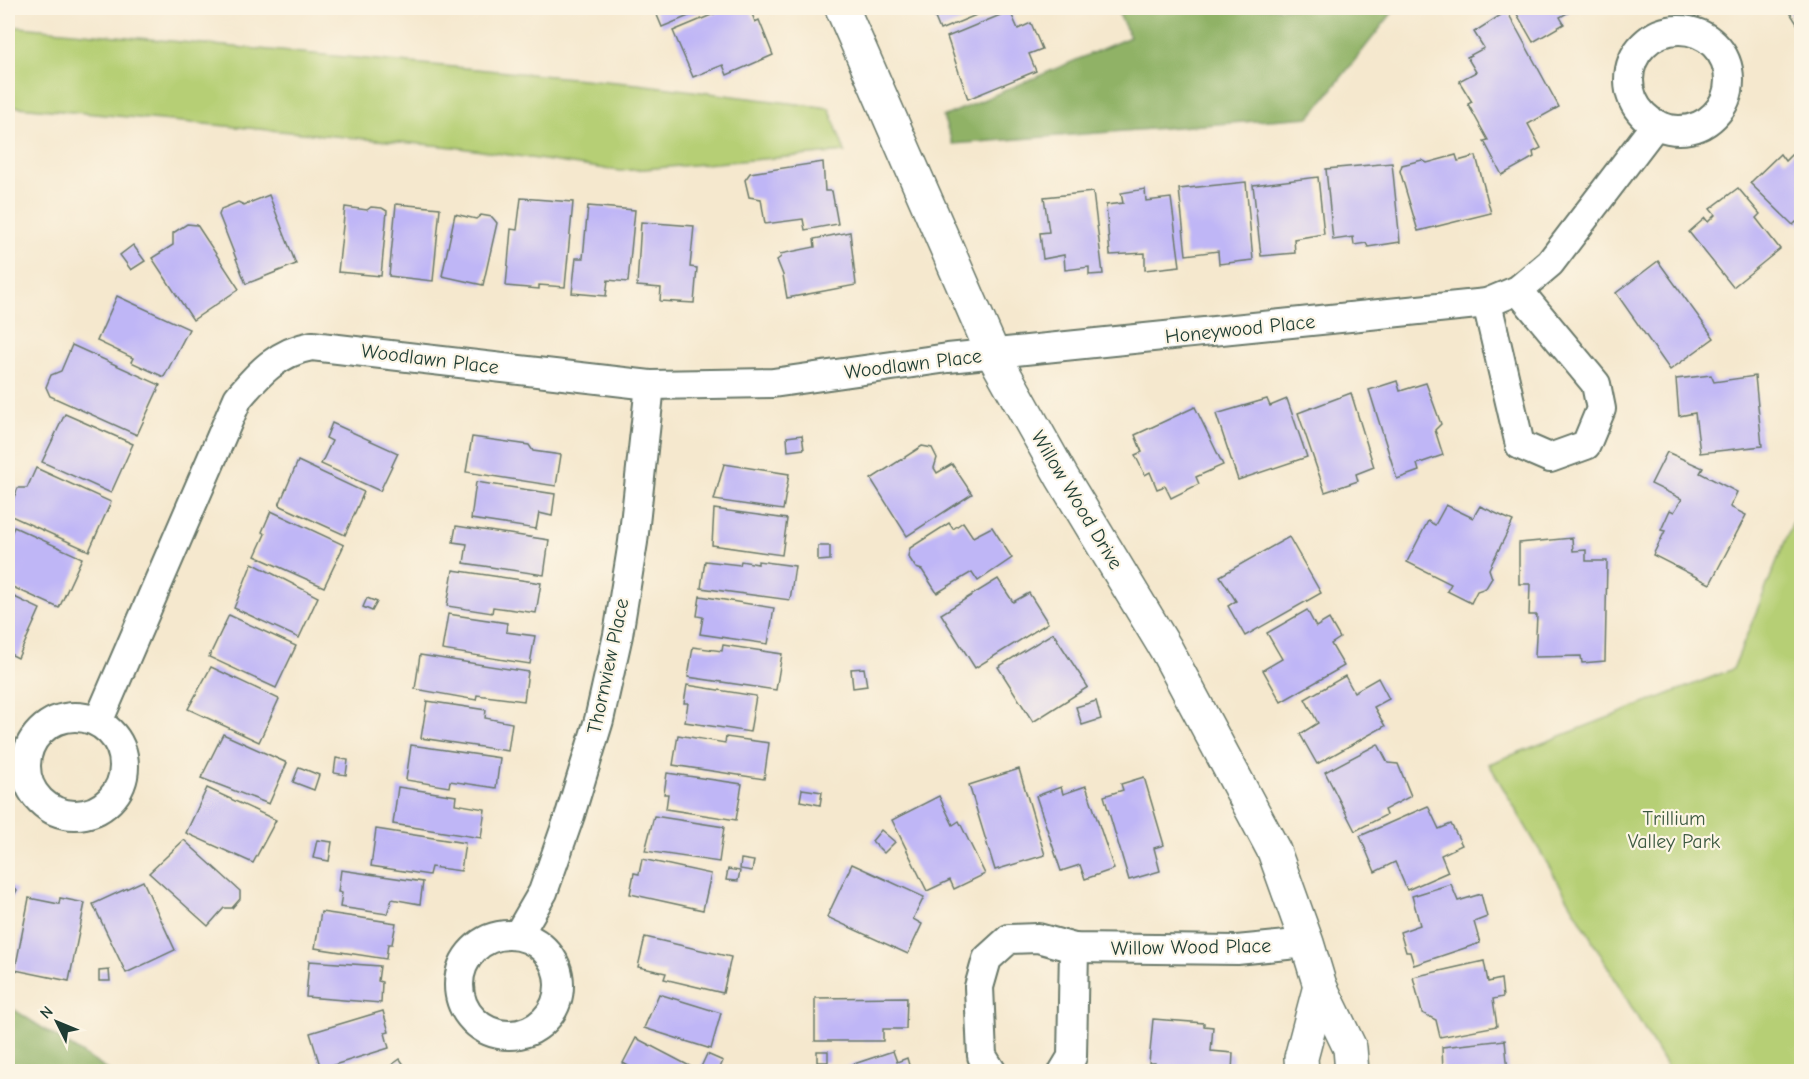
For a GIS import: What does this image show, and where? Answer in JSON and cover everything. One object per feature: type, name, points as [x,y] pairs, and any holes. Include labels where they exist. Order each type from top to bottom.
[{"type":"street","name":"Willow Wood Drive","points":[[842,8],[993,354],[1062,477],[1166,649],[1274,851],[1320,986],[1350,1048],[1352,1071]]},
{"type":"street","name":"Honeywood Place","points":[[993,354],[1487,303],[1518,290],[1550,263],[1656,124]]},
{"type":"street","points":[[1487,303],[1520,445],[1550,458],[1586,445],[1601,409],[1596,384],[1518,290]]},
{"type":"street","name":"Woodlawn Place","points":[[98,722],[238,398],[264,367],[293,349],[312,346],[650,385],[773,383],[928,360],[993,354]]},
{"type":"street","name":"Thornview Place","points":[[518,935],[543,892],[570,815],[599,720],[618,635],[633,542],[650,385]]},
{"type":"street","name":"Willow Wood Place","points":[[992,1071],[982,1056],[979,987],[987,958],[1010,939],[1038,938],[1074,948],[1237,950],[1307,943]]},
{"type":"street","points":[[1064,1071],[1072,1057],[1074,948]]},
{"type":"street","points":[[1302,1071],[1301,1058],[1320,986]]},
{"type":"green space","points":[[1116,8],[1396,8],[1310,117],[953,144],[943,117],[1130,37]]},
{"type":"green space","points":[[8,26],[637,84],[829,108],[845,152],[620,171],[454,147],[8,106]]},
{"type":"green space","name":"Trillium Valley Park","points":[[1801,502],[1801,1071],[1669,1071],[1489,764],[1733,669]]},
{"type":"green space","points":[[8,1007],[10,1007],[109,1071],[8,1071]]},
{"type":"building","points":[[654,8],[708,8],[662,27]]},
{"type":"building","points":[[728,8],[750,8],[755,22],[759,20],[773,55],[727,75],[723,65],[693,77],[673,31]]},
{"type":"building","points":[[931,8],[993,8],[940,30]]},
{"type":"building","points":[[1518,8],[1576,8],[1560,17],[1564,24],[1533,42],[1517,14],[1521,12]]},
{"type":"building","points":[[1802,8],[1802,25],[1799,27],[1789,11]]},
{"type":"building","points":[[1010,11],[1018,29],[1031,23],[1042,49],[1029,54],[1036,71],[968,99],[947,37]]},
{"type":"building","points":[[1507,11],[1559,107],[1528,124],[1541,148],[1533,152],[1534,157],[1502,175],[1484,141],[1488,140],[1468,104],[1472,102],[1459,81],[1476,72],[1467,57],[1484,48],[1474,32]]},
{"type":"building","points":[[1802,144],[1802,227],[1796,222],[1793,225],[1750,183],[1780,154],[1785,161]]},
{"type":"building","points":[[1456,155],[1458,161],[1476,156],[1491,213],[1418,231],[1400,171],[1402,165],[1422,160],[1427,163]]},
{"type":"building","points":[[823,162],[825,191],[832,191],[838,224],[805,230],[803,219],[765,224],[761,199],[749,197],[745,180],[750,173]]},
{"type":"building","points":[[1392,163],[1400,242],[1368,247],[1366,243],[1354,245],[1353,237],[1333,240],[1326,169]]},
{"type":"building","points":[[1318,177],[1324,234],[1294,239],[1295,253],[1261,256],[1253,185]]},
{"type":"building","points":[[1246,182],[1253,260],[1219,264],[1218,251],[1186,255],[1179,189]]},
{"type":"building","points":[[1738,188],[1760,214],[1756,218],[1780,249],[1733,287],[1689,232],[1705,218],[1708,222],[1715,215],[1710,209]]},
{"type":"building","points":[[1145,189],[1146,201],[1171,198],[1180,266],[1145,270],[1145,253],[1110,255],[1106,205],[1123,203],[1121,193]]},
{"type":"building","points":[[1093,192],[1103,274],[1089,275],[1089,267],[1065,270],[1064,255],[1043,259],[1040,233],[1049,232],[1044,197]]},
{"type":"building","points":[[269,195],[296,264],[246,284],[219,215],[221,209],[238,202],[244,205]]},
{"type":"building","points":[[521,198],[573,202],[565,287],[539,285],[539,289],[506,286],[511,229],[517,230]]},
{"type":"building","points":[[396,204],[440,208],[433,281],[389,276]]},
{"type":"building","points":[[588,206],[635,210],[628,282],[608,280],[606,296],[572,293],[576,258],[583,258]]},
{"type":"building","points":[[345,207],[367,210],[371,207],[382,208],[387,211],[381,276],[338,272]]},
{"type":"building","points":[[455,214],[476,219],[481,215],[492,217],[497,223],[483,285],[442,276]]},
{"type":"building","points":[[641,222],[694,226],[690,267],[697,268],[694,303],[660,301],[661,288],[637,286]]},
{"type":"building","points":[[187,224],[197,225],[239,289],[193,320],[152,258],[173,245],[173,233]]},
{"type":"building","points":[[850,232],[856,285],[787,298],[783,275],[777,260],[781,257],[780,254],[815,247],[814,239]]},
{"type":"building","points":[[133,245],[145,261],[131,270],[120,255]]},
{"type":"building","points":[[1658,261],[1714,338],[1670,370],[1616,293]]},
{"type":"building","points":[[117,296],[189,329],[164,377],[131,362],[133,358],[97,341]]},
{"type":"building","points":[[72,345],[160,385],[137,435],[50,396],[46,387],[51,375],[61,371]]},
{"type":"building","points":[[1711,375],[1714,382],[1755,376],[1762,446],[1700,453],[1695,413],[1679,416],[1676,379]]},
{"type":"building","points":[[1397,381],[1400,391],[1426,383],[1441,424],[1435,430],[1443,455],[1417,464],[1419,471],[1397,479],[1369,390]]},
{"type":"building","points":[[1351,393],[1374,467],[1356,474],[1358,481],[1325,492],[1298,413]]},
{"type":"building","points":[[1267,399],[1270,406],[1287,399],[1307,457],[1238,480],[1216,414]]},
{"type":"building","points":[[1195,407],[1223,465],[1196,477],[1199,484],[1171,498],[1165,486],[1157,489],[1150,472],[1145,475],[1135,455],[1142,452],[1135,435]]},
{"type":"building","points":[[65,414],[133,444],[111,493],[42,462]]},
{"type":"building","points":[[332,423],[398,453],[380,491],[321,464],[332,441],[326,438]]},
{"type":"building","points":[[802,435],[804,449],[788,451],[787,437]]},
{"type":"building","points":[[472,437],[529,445],[533,451],[561,455],[556,486],[466,472]]},
{"type":"building","points":[[922,446],[932,448],[937,458],[934,468],[937,473],[952,464],[972,494],[907,536],[871,479]]},
{"type":"building","points":[[1667,452],[1703,468],[1700,473],[1737,492],[1730,507],[1746,515],[1710,584],[1653,555],[1665,531],[1661,530],[1670,510],[1674,512],[1682,499],[1651,484]]},
{"type":"building","points":[[298,461],[364,492],[345,535],[279,505]]},
{"type":"building","points":[[724,464],[789,474],[783,510],[714,500]]},
{"type":"building","points":[[36,468],[111,502],[89,551],[9,515],[8,511],[18,488],[27,488]]},
{"type":"building","points":[[476,482],[555,494],[552,516],[539,513],[536,529],[471,519]]},
{"type":"building","points":[[1446,505],[1473,518],[1480,506],[1513,521],[1489,569],[1492,578],[1486,588],[1477,591],[1471,603],[1447,591],[1451,584],[1407,562],[1428,521],[1435,525]]},
{"type":"building","points":[[714,509],[787,519],[782,555],[712,545]]},
{"type":"building","points":[[271,511],[344,545],[324,587],[255,556],[265,534],[262,532]]},
{"type":"building","points":[[963,522],[973,537],[992,527],[1012,558],[978,581],[972,572],[937,593],[922,570],[916,568],[908,556],[910,548],[949,523],[953,529]]},
{"type":"building","points":[[456,526],[549,540],[544,575],[464,563],[467,544],[453,542]]},
{"type":"building","points":[[14,527],[82,558],[59,608],[8,585],[8,541]]},
{"type":"building","points":[[1289,537],[1321,593],[1245,636],[1228,606],[1236,601],[1220,576]]},
{"type":"building","points":[[1572,538],[1573,551],[1586,550],[1586,561],[1607,561],[1605,661],[1582,663],[1581,656],[1535,657],[1537,615],[1529,615],[1530,584],[1519,584],[1519,543]]},
{"type":"building","points":[[818,546],[830,546],[830,560],[818,561]]},
{"type":"building","points":[[705,561],[740,565],[741,561],[758,564],[758,561],[795,566],[790,600],[701,588]]},
{"type":"building","points":[[252,563],[318,597],[299,638],[234,608]]},
{"type":"building","points":[[453,570],[541,583],[536,613],[493,607],[492,613],[447,606]]},
{"type":"building","points":[[998,579],[1013,602],[1029,593],[1048,623],[975,668],[941,614]]},
{"type":"building","points":[[8,594],[40,609],[18,658],[8,653]]},
{"type":"building","points":[[700,596],[774,608],[768,644],[700,634],[703,617],[697,616]]},
{"type":"building","points":[[367,598],[377,602],[372,611],[363,607]]},
{"type":"building","points":[[1307,610],[1316,627],[1329,619],[1340,638],[1331,644],[1344,666],[1281,702],[1263,670],[1282,659],[1267,633]]},
{"type":"building","points":[[448,614],[507,623],[506,632],[535,636],[530,664],[442,650]]},
{"type":"building","points":[[229,615],[296,646],[276,688],[209,657]]},
{"type":"building","points":[[1053,633],[1088,687],[1033,722],[998,667]]},
{"type":"building","points":[[723,645],[782,654],[776,690],[688,677],[693,647],[722,651]]},
{"type":"building","points":[[420,655],[528,672],[524,701],[477,695],[476,700],[415,689]]},
{"type":"building","points":[[211,667],[279,699],[259,742],[188,709]]},
{"type":"building","points":[[864,668],[867,686],[853,688],[851,669]]},
{"type":"building","points":[[1345,676],[1354,692],[1378,678],[1389,699],[1374,707],[1385,726],[1317,764],[1300,734],[1318,723],[1305,699]]},
{"type":"building","points":[[687,685],[756,696],[750,732],[685,722],[688,703],[684,703]]},
{"type":"building","points":[[427,701],[486,710],[485,718],[512,723],[508,751],[421,738]]},
{"type":"building","points":[[1096,701],[1101,719],[1082,725],[1076,707]]},
{"type":"building","points":[[223,734],[287,763],[269,804],[201,778]]},
{"type":"building","points":[[678,735],[725,743],[726,737],[769,743],[764,779],[673,765]]},
{"type":"building","points":[[1378,744],[1388,763],[1398,764],[1411,796],[1384,810],[1386,815],[1355,831],[1325,772]]},
{"type":"building","points":[[411,745],[500,758],[496,788],[450,781],[449,787],[406,780]]},
{"type":"building","points":[[336,758],[348,760],[346,775],[334,773]]},
{"type":"building","points":[[299,767],[319,775],[314,790],[293,782]]},
{"type":"building","points":[[1019,769],[1045,855],[995,870],[969,785]]},
{"type":"building","points":[[667,773],[742,784],[736,820],[666,809],[668,794],[664,794]]},
{"type":"building","points":[[1144,777],[1164,845],[1154,848],[1160,871],[1129,880],[1104,796],[1123,790],[1121,784]]},
{"type":"building","points":[[1086,786],[1114,869],[1085,879],[1080,865],[1061,871],[1036,796],[1061,787],[1063,794]]},
{"type":"building","points":[[398,787],[456,796],[455,804],[485,809],[481,838],[393,824]]},
{"type":"building","points":[[207,788],[276,820],[253,863],[186,833]]},
{"type":"building","points":[[802,789],[822,792],[820,805],[800,801]]},
{"type":"building","points":[[939,796],[953,825],[959,821],[985,874],[954,889],[950,880],[927,891],[892,820]]},
{"type":"building","points":[[1428,806],[1439,829],[1451,824],[1462,845],[1441,855],[1448,872],[1407,890],[1395,862],[1375,872],[1360,836]]},
{"type":"building","points":[[654,816],[724,827],[719,862],[645,851]]},
{"type":"building","points":[[376,829],[465,843],[461,871],[431,867],[429,875],[371,866]]},
{"type":"building","points":[[881,830],[895,842],[884,853],[872,841]]},
{"type":"building","points":[[184,840],[240,891],[240,899],[232,908],[224,908],[208,926],[149,873]]},
{"type":"building","points":[[317,840],[332,842],[329,861],[313,858]]},
{"type":"building","points":[[642,859],[711,874],[703,910],[630,894],[634,873],[639,874]]},
{"type":"building","points":[[741,859],[754,861],[752,871],[740,869]]},
{"type":"building","points":[[852,864],[924,897],[913,919],[922,924],[908,954],[827,917]]},
{"type":"building","points":[[728,869],[740,871],[738,881],[726,880]]},
{"type":"building","points":[[341,870],[423,882],[420,904],[392,899],[387,914],[340,907],[342,893],[338,892]]},
{"type":"building","points":[[143,881],[175,950],[126,973],[93,904]]},
{"type":"building","points":[[8,884],[17,890],[8,906]]},
{"type":"building","points":[[1451,884],[1458,901],[1481,894],[1487,917],[1474,922],[1480,943],[1414,965],[1410,952],[1406,952],[1400,932],[1420,925],[1412,896]]},
{"type":"building","points":[[29,898],[59,904],[60,898],[85,903],[69,981],[15,970]]},
{"type":"building","points":[[321,912],[396,923],[392,944],[388,944],[386,959],[315,948]]},
{"type":"building","points":[[645,937],[731,957],[723,993],[664,979],[666,973],[638,967]]},
{"type":"building","points":[[309,961],[380,966],[378,981],[382,982],[381,1003],[306,997]]},
{"type":"building","points":[[1484,961],[1488,982],[1501,979],[1503,997],[1493,999],[1497,1026],[1440,1037],[1436,1020],[1422,1013],[1413,977]]},
{"type":"building","points":[[109,970],[110,981],[99,981],[99,971]]},
{"type":"building","points":[[659,994],[721,1013],[711,1049],[644,1028]]},
{"type":"building","points":[[907,997],[906,1029],[883,1029],[883,1041],[815,1041],[815,998]]},
{"type":"building","points":[[383,1011],[389,1032],[385,1033],[389,1048],[321,1069],[310,1033]]},
{"type":"building","points":[[1153,1019],[1204,1023],[1204,1026],[1213,1027],[1211,1051],[1233,1053],[1232,1072],[1155,1072],[1155,1063],[1149,1063]]},
{"type":"building","points":[[636,1038],[701,1072],[639,1072],[623,1063]]},
{"type":"building","points":[[1505,1040],[1508,1072],[1443,1072],[1442,1047]]},
{"type":"building","points":[[817,1051],[828,1051],[828,1062],[817,1062]]},
{"type":"building","points":[[893,1051],[897,1062],[907,1058],[911,1072],[830,1072]]},
{"type":"building","points":[[707,1054],[723,1061],[718,1072],[701,1067]]},
{"type":"building","points":[[400,1059],[409,1072],[382,1072]]}]
